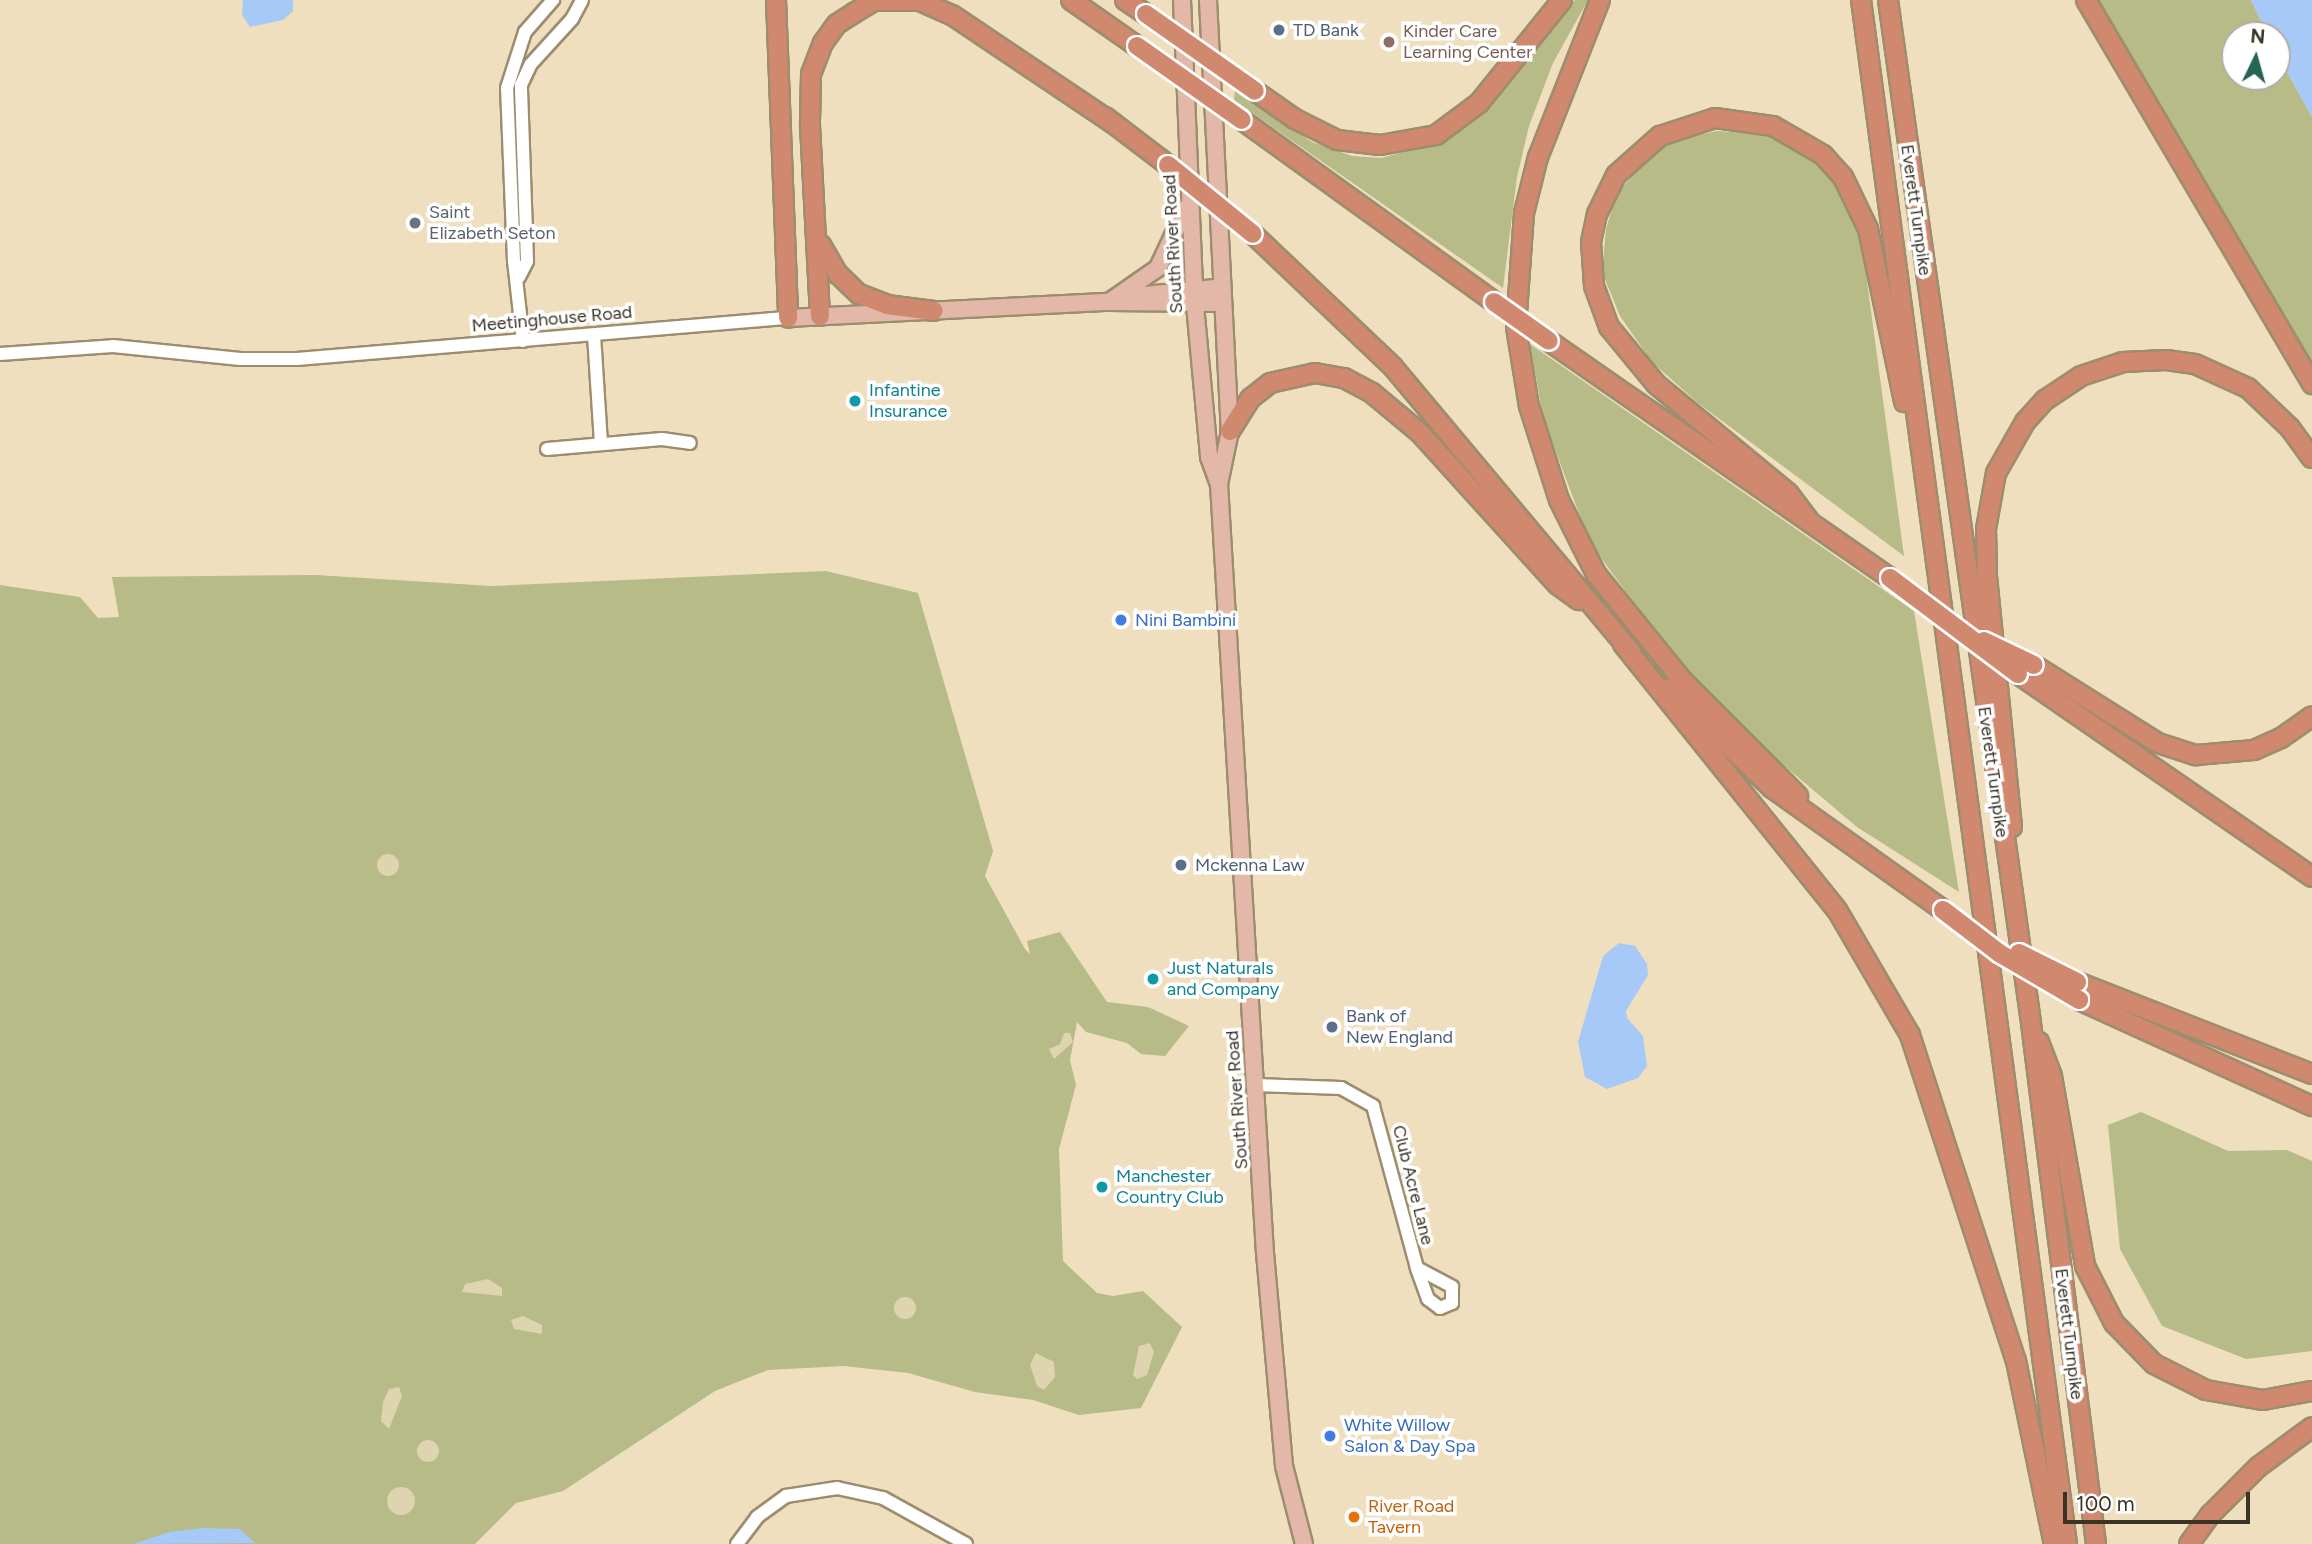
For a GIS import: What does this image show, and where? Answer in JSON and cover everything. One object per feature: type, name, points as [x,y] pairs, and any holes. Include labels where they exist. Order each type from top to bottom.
[{"type":"highway","points":[[776,0],[788,318]]},
{"type":"highway","points":[[952,0],[1168,164],[1253,234],[1393,368],[1599,613],[1837,910],[1910,1035],[2016,1361],[2053,1544]]},
{"type":"highway","points":[[1071,0],[1549,341],[1890,578],[1961,633],[2158,743],[2196,755],[2255,750],[2281,738],[2312,716]]},
{"type":"highway","points":[[1125,0],[1295,118],[1337,140],[1380,145],[1436,135],[1479,103],[1562,0]]},
{"type":"highway","points":[[1600,0],[1538,157],[1524,213],[1516,327],[1537,435],[1575,536],[1627,617],[1683,681],[1835,833]]},
{"type":"highway","name":"Everett Turnpike","points":[[1861,0],[2067,1544]]},
{"type":"highway","name":"Everett Turnpike","points":[[1888,0],[2013,918],[2031,1023],[2096,1544]]},
{"type":"highway","points":[[2086,0],[2312,384]]},
{"type":"highway","points":[[820,316],[811,74],[823,43],[837,24],[873,1],[920,1],[952,15],[1114,124]]},
{"type":"highway","points":[[1810,522],[1788,493],[1642,370],[1609,327],[1598,300],[1591,242],[1609,187],[1636,153],[1687,124],[1730,118],[1773,125],[1811,146],[1843,177],[1868,229],[1929,513]]},
{"type":"highway","points":[[816,234],[838,274],[859,294],[887,305],[933,311]]},
{"type":"highway","points":[[2013,918],[2018,886],[1987,577],[1986,529],[1996,472],[2016,433],[2045,400],[2081,376],[2123,362],[2166,360],[2195,364],[2248,388],[2290,428],[2312,458]]},
{"type":"highway","points":[[1230,431],[1251,398],[1270,383],[1315,373],[1356,384],[1420,433],[1558,585],[1599,613]]},
{"type":"highway","points":[[1623,644],[1772,788],[1999,953],[2079,1000],[2312,1106]]},
{"type":"highway","points":[[2026,670],[2312,877]]},
{"type":"highway","points":[[1943,910],[2077,982],[2312,1074]]},
{"type":"highway","points":[[2031,1023],[2052,1076],[2085,1266],[2114,1323],[2154,1364],[2206,1391],[2263,1400],[2312,1391]]},
{"type":"highway","points":[[2189,1544],[2211,1514],[2258,1467],[2312,1427]]},
{"type":"main road","name":"South River Road","points":[[1182,0],[1195,298],[1209,457],[1219,484]]},
{"type":"main road","name":"South River Road","points":[[1208,0],[1230,431],[1219,484],[1256,1086],[1277,1412],[1290,1495],[1304,1544]]},
{"type":"main road","points":[[1109,302],[1158,268],[1174,241],[1189,195]]},
{"type":"main road","name":"Meetinghouse Road","points":[[788,318],[1223,295]]},
{"type":"street","points":[[523,341],[519,277],[514,261],[507,88],[525,32],[553,0]]},
{"type":"street","points":[[519,277],[527,261],[521,85],[531,64],[572,19],[582,0]]},
{"type":"street","name":"Meetinghouse Road","points":[[0,354],[113,346],[227,358],[297,359],[788,318]]},
{"type":"street","points":[[594,335],[601,443]]},
{"type":"street","points":[[547,449],[676,438],[690,443]]},
{"type":"street","name":"Club Acre Lane","points":[[1256,1086],[1341,1088],[1373,1106],[1417,1268]]},
{"type":"street","points":[[737,1544],[757,1517],[786,1496],[836,1488],[883,1498],[966,1544]]},
{"type":"green space","points":[[1575,0],[1588,0],[1553,63],[1529,126],[1517,177],[1503,288],[1234,100],[1235,89],[1312,142],[1352,156],[1381,158],[1442,142],[1485,102]]},
{"type":"green space","points":[[2090,0],[2251,0],[2261,21],[2221,21],[2221,91],[2291,91],[2291,79],[2312,117],[2312,369]]},
{"type":"green space","points":[[1717,131],[1774,135],[1819,160],[1842,189],[1860,229],[1904,556],[1698,403],[1652,362],[1620,316],[1602,272],[1606,229],[1617,193],[1653,153],[1677,140]]},
{"type":"green space","points":[[1530,344],[1914,611],[1959,892],[1857,827],[1755,741],[1666,646],[1590,543],[1543,417]]},
{"type":"green space","points":[[826,571],[918,593],[993,851],[985,876],[1025,949],[1030,954],[1027,941],[1060,932],[1107,1002],[1148,1007],[1189,1026],[1165,1056],[1141,1054],[1127,1043],[1086,1032],[1077,1022],[1070,1060],[1076,1085],[1059,1149],[1063,1261],[1097,1293],[1113,1296],[1143,1291],[1182,1327],[1141,1408],[1079,1415],[1033,1400],[975,1392],[908,1373],[844,1366],[768,1370],[715,1391],[563,1491],[516,1503],[475,1544],[0,1544],[0,585],[80,597],[98,618],[119,617],[112,577],[316,575],[491,586]]},
{"type":"green space","points":[[2141,1112],[2228,1151],[2287,1150],[2312,1161],[2312,1351],[2246,1359],[2162,1326],[2120,1249],[2108,1125]]},
{"type":"sand","points":[[388,854],[396,857],[399,865],[396,873],[388,876],[380,873],[377,865],[380,857]]},
{"type":"sand","points":[[1064,1033],[1070,1033],[1073,1042],[1054,1059],[1049,1049],[1060,1044]]},
{"type":"sand","points":[[488,1279],[502,1288],[502,1296],[462,1292],[465,1284]]},
{"type":"sand","points":[[905,1297],[915,1304],[916,1308],[909,1318],[905,1319],[895,1312],[894,1308],[901,1298]]},
{"type":"sand","points":[[523,1316],[542,1325],[542,1334],[514,1329],[511,1320]]},
{"type":"sand","points":[[1150,1343],[1154,1352],[1147,1375],[1137,1379],[1133,1375],[1139,1346]]},
{"type":"sand","points":[[1036,1353],[1054,1362],[1055,1377],[1044,1390],[1037,1386],[1030,1365]]},
{"type":"sand","points":[[399,1387],[402,1396],[389,1429],[381,1421],[383,1402],[389,1389]]},
{"type":"sand","points":[[428,1440],[436,1443],[439,1451],[436,1459],[428,1462],[420,1459],[417,1451],[420,1443]]},
{"type":"sand","points":[[401,1487],[411,1491],[415,1501],[411,1511],[401,1515],[391,1511],[387,1501],[391,1491]]},
{"type":"water","points":[[243,0],[293,0],[293,11],[283,20],[250,27],[242,15]]},
{"type":"water","points":[[2251,0],[2312,0],[2312,117],[2291,79],[2291,21],[2261,21]]},
{"type":"water","points":[[1619,943],[1635,946],[1647,964],[1648,975],[1626,1011],[1627,1018],[1643,1036],[1647,1066],[1638,1078],[1607,1089],[1585,1077],[1578,1042],[1603,956]]},
{"type":"water","points":[[202,1528],[240,1529],[255,1543],[133,1544],[169,1532]]},
{"type":"place","name":"TD Bank","points":[[1279,30]]},
{"type":"place","name":"Kinder Care Learning Center","points":[[1389,42]]},
{"type":"place","name":"Saint Elizabeth Seton","points":[[415,223]]},
{"type":"place","name":"Infantine Insurance","points":[[855,401]]},
{"type":"place","name":"Nini Bambini","points":[[1121,620]]},
{"type":"place","name":"Mckenna Law","points":[[1181,865]]},
{"type":"place","name":"Just Naturals and Company","points":[[1153,979]]},
{"type":"place","name":"Bank of New England","points":[[1332,1027]]},
{"type":"place","name":"Manchester Country Club","points":[[1102,1187]]},
{"type":"place","name":"White Willow Salon & Day Spa","points":[[1330,1436]]},
{"type":"place","name":"River Road Tavern","points":[[1354,1517]]}]
